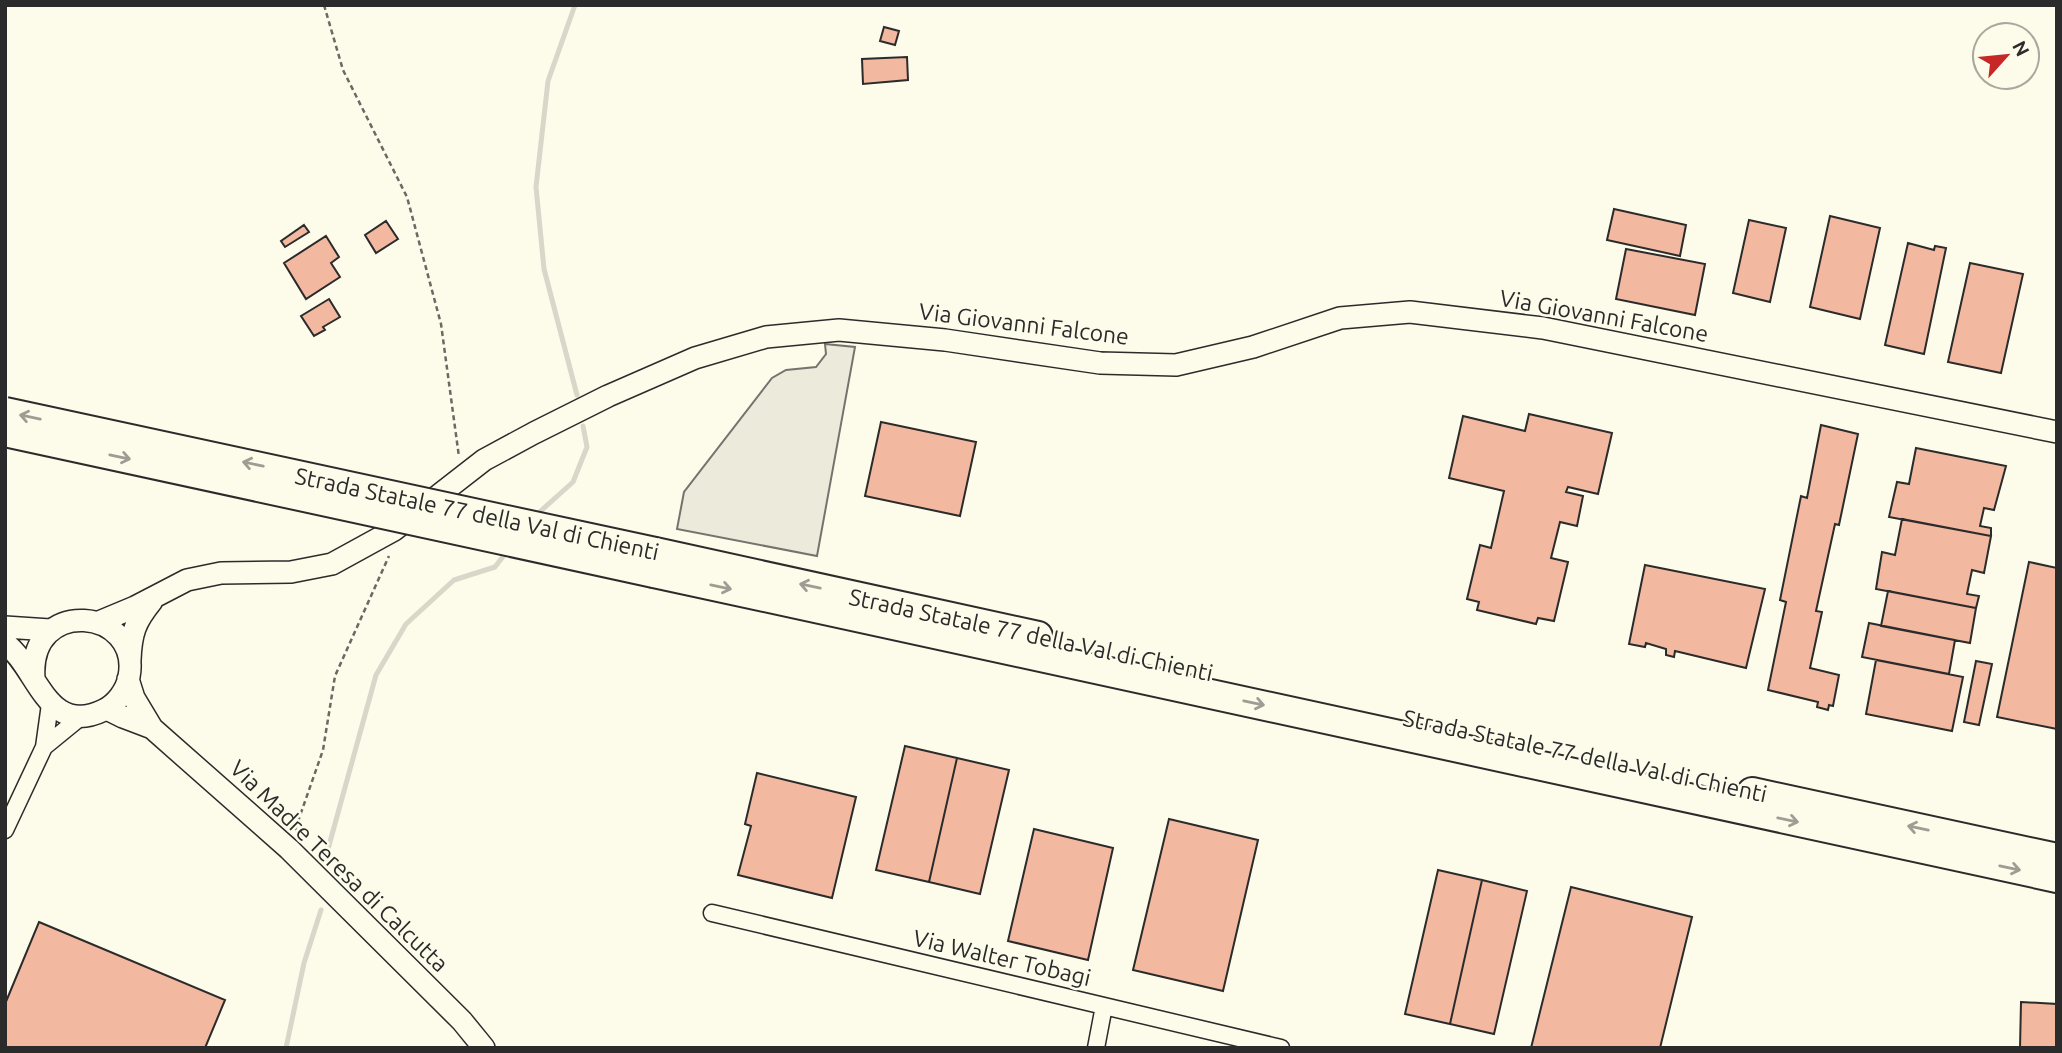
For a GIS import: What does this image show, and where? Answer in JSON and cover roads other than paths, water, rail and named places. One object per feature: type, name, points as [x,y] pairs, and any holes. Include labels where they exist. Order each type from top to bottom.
[{"type":"highway","name":"Strada Statale 77 della Val di Chienti","points":[[5,412],[654,562],[2057,878]]},
{"type":"highway","name":"Strada Statale 77 della Val di Chienti","points":[[5,432],[654,562],[2057,858]]},
{"type":"street","name":"Via Giovanni Falcone","points":[[99,622],[187,580],[221,573],[291,572],[332,564],[394,530],[461,477],[494,455],[608,396],[695,358],[766,337],[839,330],[945,340],[1100,363],[1176,365],[1254,347],[1340,318],[1410,312],[1543,328],[2057,432]]},
{"type":"street","name":"Via Giovanni Falcone","points":[[129,673],[131,636],[139,617],[158,594]]},
{"type":"street","points":[[5,627],[50,630],[73,620],[99,622],[111,629],[121,640],[127,652],[129,673],[117,701],[107,709],[95,714],[70,715],[50,704],[17,652],[5,643]]},
{"type":"street","points":[[34,678],[36,652],[50,630]]},
{"type":"street","name":"Via Madre Teresa di Calcutta","points":[[129,673],[134,698],[152,727],[289,849],[462,1021],[484,1048]]},
{"type":"street","points":[[5,830],[44,747],[50,704]]},
{"type":"street","name":"Via Madre Teresa di Calcutta","points":[[107,709],[152,727]]},
{"type":"street","points":[[44,747],[82,716]]},
{"type":"street","name":"Via Walter Tobagi","points":[[712,913],[1281,1048]]},
{"type":"street","points":[[1096,1048],[1104,1006]]},
{"type":"waterway","points":[[575,5],[548,81],[536,187],[544,269],[577,395]]},
{"type":"waterway","points":[[534,517],[573,482],[587,447],[583,426]]},
{"type":"waterway","points":[[325,860],[376,675],[406,624],[454,580],[495,567],[508,550]]},
{"type":"waterway","points":[[286,1048],[304,963],[321,910]]}]
